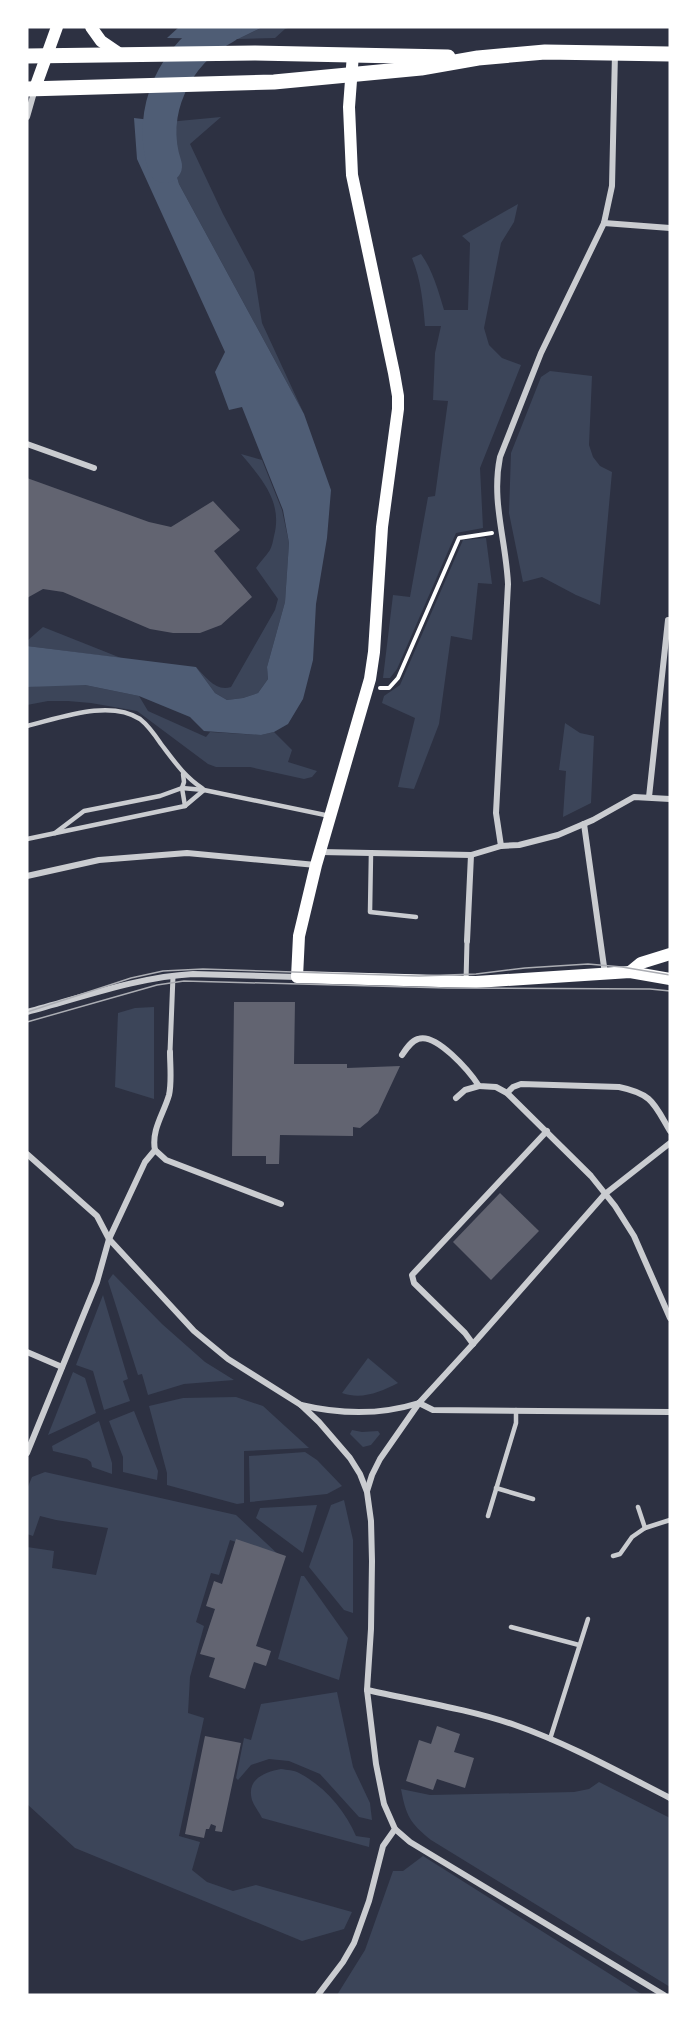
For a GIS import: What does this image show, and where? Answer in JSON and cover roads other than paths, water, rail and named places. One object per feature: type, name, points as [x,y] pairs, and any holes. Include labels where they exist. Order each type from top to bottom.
[{"type":"main road","points":[[57,27],[31,88],[254,83],[421,68],[478,58],[545,52],[670,54]]},
{"type":"main road","points":[[91,27],[101,41],[120,54]]},
{"type":"main road","points":[[27,56],[255,53],[478,58]]},
{"type":"main road","points":[[352,54],[349,107],[352,175],[399,396],[382,527],[374,652],[368,688],[316,865],[299,936],[297,977],[466,982],[630,972],[669,979]]},
{"type":"main road","points":[[630,972],[641,963],[670,954]]},
{"type":"street","points":[[501,846],[496,813],[508,584],[507,557],[496,485],[500,457],[541,353],[604,223],[612,186],[615,52]]},
{"type":"street","points":[[27,117],[31,88]]},
{"type":"street","points":[[604,223],[670,228]]},
{"type":"street","points":[[27,444],[94,468]]},
{"type":"street","points":[[649,797],[667,649],[668,620]]},
{"type":"street","points":[[321,852],[471,855],[501,846],[558,835],[634,797],[670,800]]},
{"type":"street","points":[[584,824],[605,974]]},
{"type":"street","points":[[28,876],[99,860],[187,854],[316,865]]},
{"type":"street","points":[[466,982],[471,855]]},
{"type":"street","points":[[27,1012],[140,982],[173,976],[193,974],[297,977]]},
{"type":"street","points":[[173,976],[169,1093],[155,1131],[153,1142],[155,1149],[166,1160],[281,1204]]},
{"type":"street","points":[[402,1055],[411,1042],[419,1038],[428,1038],[439,1044],[468,1070],[479,1086]]},
{"type":"street","points":[[507,1092],[521,1084],[620,1087],[633,1090],[651,1100],[670,1131]]},
{"type":"street","points":[[456,1098],[465,1090],[479,1086],[496,1087],[507,1092],[591,1176],[634,1236],[670,1317]]},
{"type":"street","points":[[473,1344],[465,1333],[414,1283],[412,1275],[547,1131]]},
{"type":"street","points":[[367,1492],[372,1474],[380,1459],[418,1403],[605,1194],[670,1143]]},
{"type":"street","points":[[27,1453],[97,1281],[109,1239],[145,1162],[155,1149]]},
{"type":"street","points":[[27,1154],[97,1216],[109,1239],[194,1331],[228,1359],[301,1405],[350,1458],[360,1474],[367,1492],[371,1521],[371,1629],[367,1690],[384,1804],[395,1829],[410,1842],[664,1995]]},
{"type":"street","points":[[27,1352],[62,1367]]},
{"type":"street","points":[[301,1405],[336,1411],[386,1411],[418,1403],[433,1410],[670,1412]]},
{"type":"street","points":[[367,1690],[495,1719],[583,1754],[670,1798]]},
{"type":"street","points":[[318,1995],[354,1943],[369,1900],[383,1846],[395,1829]]},
{"type":"lane","points":[[27,726],[99,710],[132,714],[149,727],[183,774],[204,790]]},
{"type":"lane","points":[[183,774],[182,788],[185,806]]},
{"type":"lane","points":[[55,833],[84,811],[160,796],[182,788],[204,790],[330,816]]},
{"type":"lane","points":[[27,839],[185,806],[204,790]]},
{"type":"lane","points":[[371,853],[370,912],[416,917]]},
{"type":"lane","points":[[488,1516],[516,1423],[516,1410]]},
{"type":"lane","points":[[496,1488],[533,1499]]},
{"type":"lane","points":[[638,1507],[645,1528]]},
{"type":"lane","points":[[613,1556],[620,1554],[632,1537],[645,1528],[670,1520]]},
{"type":"lane","points":[[550,1740],[588,1619]]},
{"type":"lane","points":[[511,1627],[579,1645]]},
{"type":"waterway","points":[[165,166],[160,146],[160,125],[163,105],[170,86],[179,68],[192,52],[207,38],[225,27]]},
{"type":"tram line","points":[[27,1012],[131,978],[163,971],[203,969],[419,976],[476,974],[588,964],[670,975]]},
{"type":"tram line","points":[[27,1022],[157,985],[184,981],[670,991]]}]
